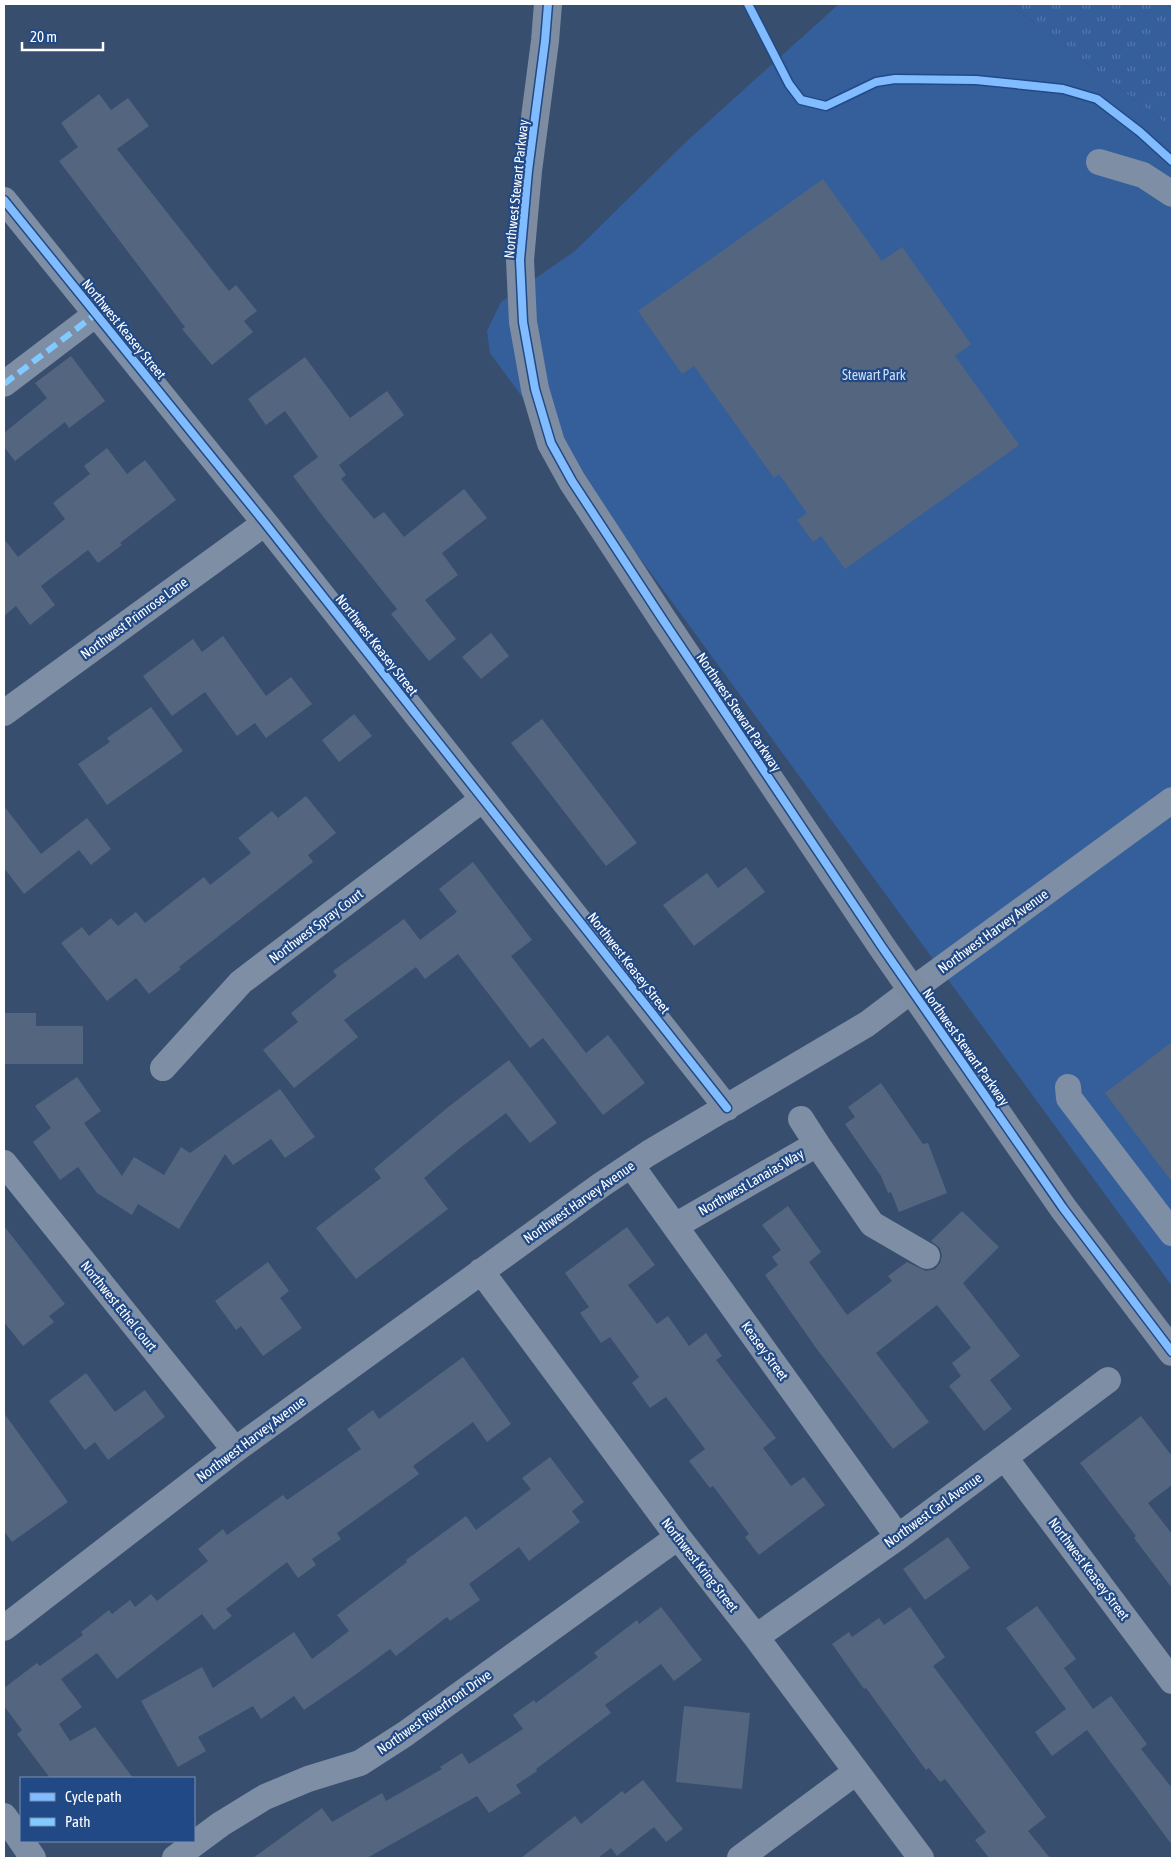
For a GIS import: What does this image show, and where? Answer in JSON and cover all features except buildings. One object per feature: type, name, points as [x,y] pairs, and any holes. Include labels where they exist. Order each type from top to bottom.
[{"type":"main road","name":"Northwest Stewart Parkway","points":[[548,4],[528,171],[520,260],[523,322],[535,389],[551,443],[572,481],[652,604],[912,990],[1063,1208],[1172,1352]]},
{"type":"street","points":[[1099,162],[1143,175],[1172,194]]},
{"type":"street","name":"Northwest Keasey Street","points":[[4,200],[265,523],[727,1108]]},
{"type":"street","points":[[4,384],[96,314]]},
{"type":"street","name":"Northwest Primrose Lane","points":[[4,713],[265,523]]},
{"type":"street","name":"Northwest Spray Court","points":[[164,1068],[241,982],[483,799]]},
{"type":"street","name":"Northwest Harvey Avenue","points":[[4,1628],[235,1450],[601,1185],[631,1165],[867,1024],[1172,800]]},
{"type":"street","points":[[1068,1087],[1069,1098],[1172,1233]]},
{"type":"street","points":[[801,1119],[817,1144]]},
{"type":"street","name":"Northwest Lanaias Way","points":[[675,1226],[817,1144],[872,1224],[926,1256]]},
{"type":"street","name":"Northwest Ethel Court","points":[[4,1163],[235,1450]]},
{"type":"street","name":"Keasey Street","points":[[631,1165],[898,1537]]},
{"type":"street","name":"Northwest Kring Street","points":[[481,1271],[678,1537],[756,1637],[921,1858]]},
{"type":"street","name":"Northwest Carl Avenue","points":[[756,1637],[898,1537],[1108,1380]]},
{"type":"street","name":"Northwest Keasey Street","points":[[1005,1458],[1172,1681]]},
{"type":"street","name":"Northwest Riverfront Drive","points":[[175,1858],[221,1824],[265,1797],[308,1778],[360,1763],[405,1734],[678,1537]]},
{"type":"street","points":[[740,1858],[856,1772]]},
{"type":"street","points":[[4,1816],[20,1840]]},
{"type":"green space","name":"Stewart Park","points":[[839,4],[1009,4],[1172,128],[1172,1286],[490,353],[487,331],[501,302],[575,251],[688,140]]},
{"type":"green space","points":[[1009,4],[1172,4],[1172,128]]},
{"type":"marked path","points":[[4,384],[96,314]]},
{"type":"cycle path","points":[[548,4],[528,171],[520,260],[523,322],[535,389],[551,443],[572,481],[663,620],[882,947],[1063,1208],[1172,1352]]},
{"type":"cycle path","points":[[748,4],[789,84],[801,100],[826,106],[876,82],[895,79],[976,80],[1063,89],[1097,99],[1140,132],[1172,161]]},
{"type":"cycle path","points":[[4,200],[265,523],[727,1108]]}]
